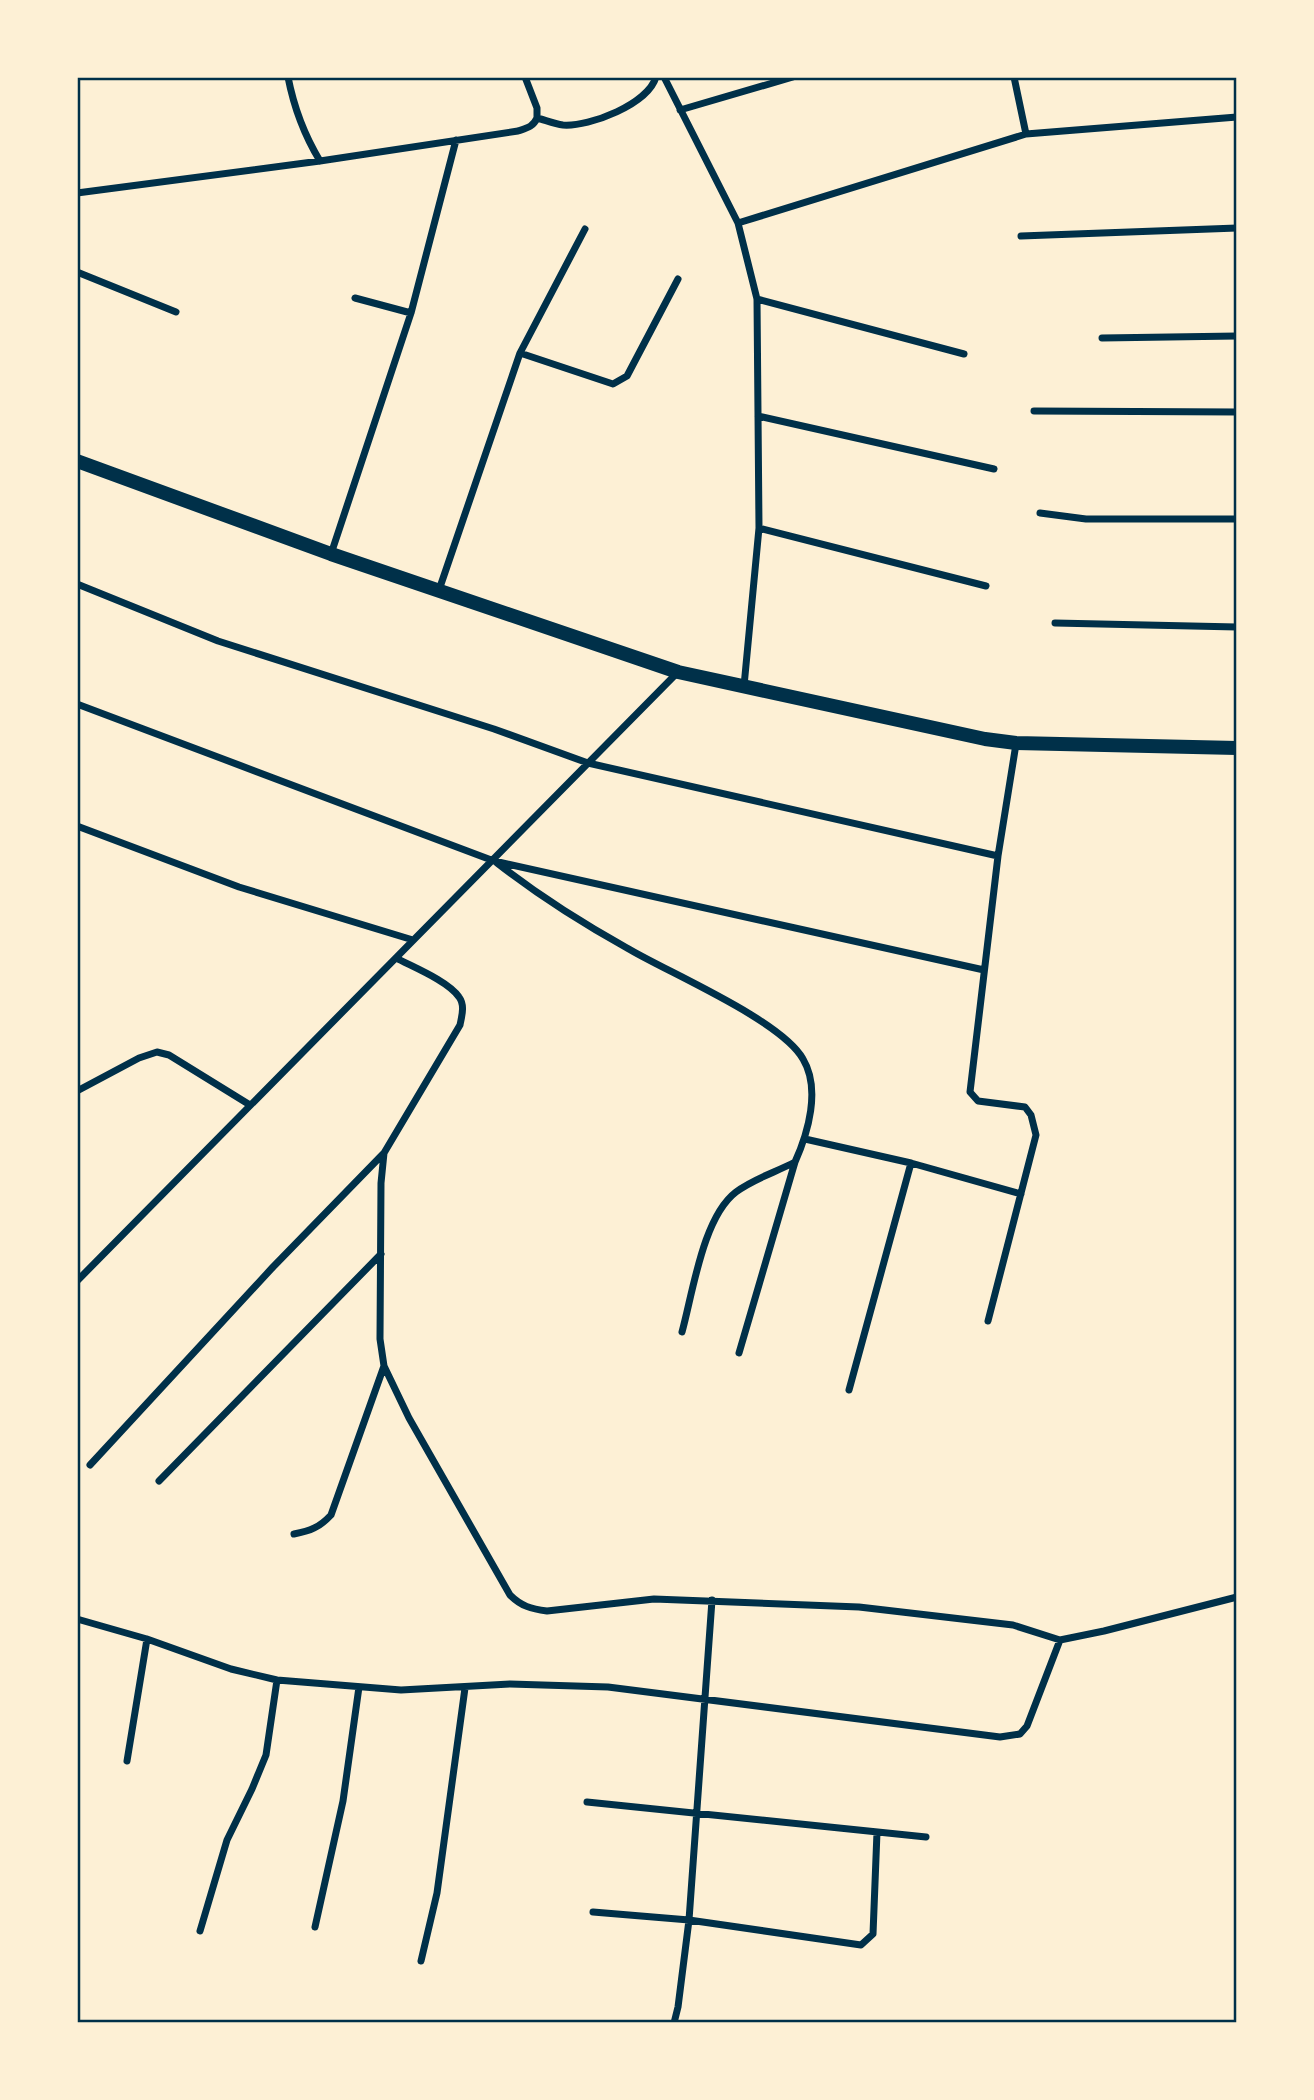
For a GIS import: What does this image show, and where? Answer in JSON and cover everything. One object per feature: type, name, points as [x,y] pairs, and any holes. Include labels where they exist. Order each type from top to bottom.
[{"type":"main road","points":[[77,461],[331,554],[678,672],[985,739],[1016,743],[1237,748]]},
{"type":"street","points":[[288,77],[304,134],[320,160]]},
{"type":"street","points":[[77,192],[320,160],[528,128],[537,118],[537,108],[524,77]]},
{"type":"street","points":[[537,118],[563,125],[579,124],[610,115],[638,100],[650,90],[656,77]]},
{"type":"street","points":[[664,77],[738,223],[757,299],[759,528],[744,686]]},
{"type":"street","points":[[680,110],[793,77]]},
{"type":"street","points":[[1014,77],[1026,134]]},
{"type":"street","points":[[738,223],[1026,134],[1237,117]]},
{"type":"street","points":[[331,554],[411,313],[456,140]]},
{"type":"street","points":[[1021,236],[1237,228]]},
{"type":"street","points":[[439,590],[520,353],[585,229]]},
{"type":"street","points":[[77,272],[176,312]]},
{"type":"street","points":[[520,353],[613,384],[620,382],[627,376],[678,279]]},
{"type":"street","points":[[355,298],[411,313]]},
{"type":"street","points":[[757,299],[964,354]]},
{"type":"street","points":[[1102,338],[1237,335]]},
{"type":"street","points":[[1034,411],[1237,412]]},
{"type":"street","points":[[758,416],[994,469]]},
{"type":"street","points":[[1040,513],[1086,519],[1237,519]]},
{"type":"street","points":[[759,528],[986,586]]},
{"type":"street","points":[[77,584],[218,641],[494,729],[588,763],[998,856]]},
{"type":"street","points":[[1055,623],[1237,627]]},
{"type":"street","points":[[77,1281],[678,672]]},
{"type":"street","points":[[77,704],[494,861],[985,970]]},
{"type":"street","points":[[988,1321],[1036,1135],[1031,1115],[1025,1107],[978,1101],[970,1092],[998,856],[1016,743]]},
{"type":"street","points":[[77,826],[239,887],[413,940]]},
{"type":"street","points":[[494,861],[529,888],[627,948],[763,1022],[787,1040],[804,1059],[811,1085],[805,1139],[795,1162],[739,1353]]},
{"type":"street","points":[[90,1465],[273,1267],[384,1153],[460,1025],[463,1013],[459,996],[451,989],[396,958]]},
{"type":"street","points":[[77,1091],[139,1058],[157,1052],[169,1055],[250,1105]]},
{"type":"street","points":[[805,1139],[911,1163],[1021,1194]]},
{"type":"street","points":[[384,1153],[381,1183],[380,1339],[384,1366],[409,1418],[489,1560],[510,1595],[519,1604],[530,1609],[547,1611],[654,1599],[872,1609],[1013,1625],[1059,1640],[1237,1597]]},
{"type":"street","points":[[682,1332],[710,1226],[720,1208],[737,1191],[795,1162]]},
{"type":"street","points":[[849,1391],[911,1163]]},
{"type":"street","points":[[159,1481],[381,1254]]},
{"type":"street","points":[[294,1534],[323,1524],[331,1515],[384,1366]]},
{"type":"street","points":[[674,2023],[689,1920],[712,1600]]},
{"type":"street","points":[[77,1619],[147,1639],[231,1669],[277,1680],[401,1690],[510,1684],[595,1687],[1000,1737],[1020,1734],[1027,1726],[1059,1640]]},
{"type":"street","points":[[127,1760],[147,1639]]},
{"type":"street","points":[[200,1931],[227,1840],[253,1789],[266,1755],[277,1680]]},
{"type":"street","points":[[315,1927],[343,1801],[359,1687]]},
{"type":"street","points":[[421,1961],[437,1893],[465,1688]]},
{"type":"street","points":[[587,1802],[926,1837]]},
{"type":"street","points":[[593,1912],[689,1920],[861,1945],[873,1934],[877,1832]]}]
